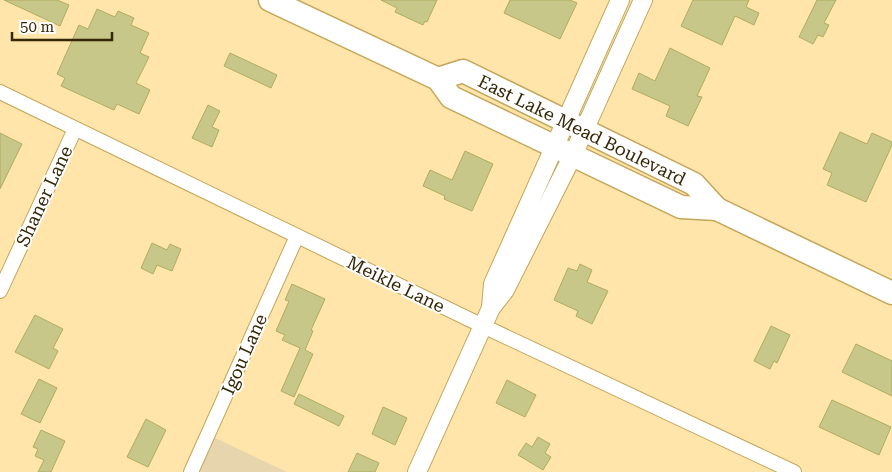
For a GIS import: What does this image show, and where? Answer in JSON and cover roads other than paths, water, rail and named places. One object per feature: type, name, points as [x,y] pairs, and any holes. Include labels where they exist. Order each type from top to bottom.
[{"type":"main road","name":"East Lake Mead Boulevard","points":[[270,0],[438,78],[451,97],[563,150],[682,206],[717,209],[892,293]]},
{"type":"main road","name":"East Lake Mead Boulevard","points":[[438,78],[463,72],[694,184],[717,209]]},
{"type":"street","points":[[574,126],[620,0]]},
{"type":"street","points":[[417,472],[491,308],[504,290],[574,126],[643,0]]},
{"type":"street","name":"Meikle Lane","points":[[0,92],[483,326],[794,472]]},
{"type":"street","name":"Shaner Lane","points":[[0,291],[75,129]]},
{"type":"street","name":"Igou Lane","points":[[191,472],[297,236]]}]
